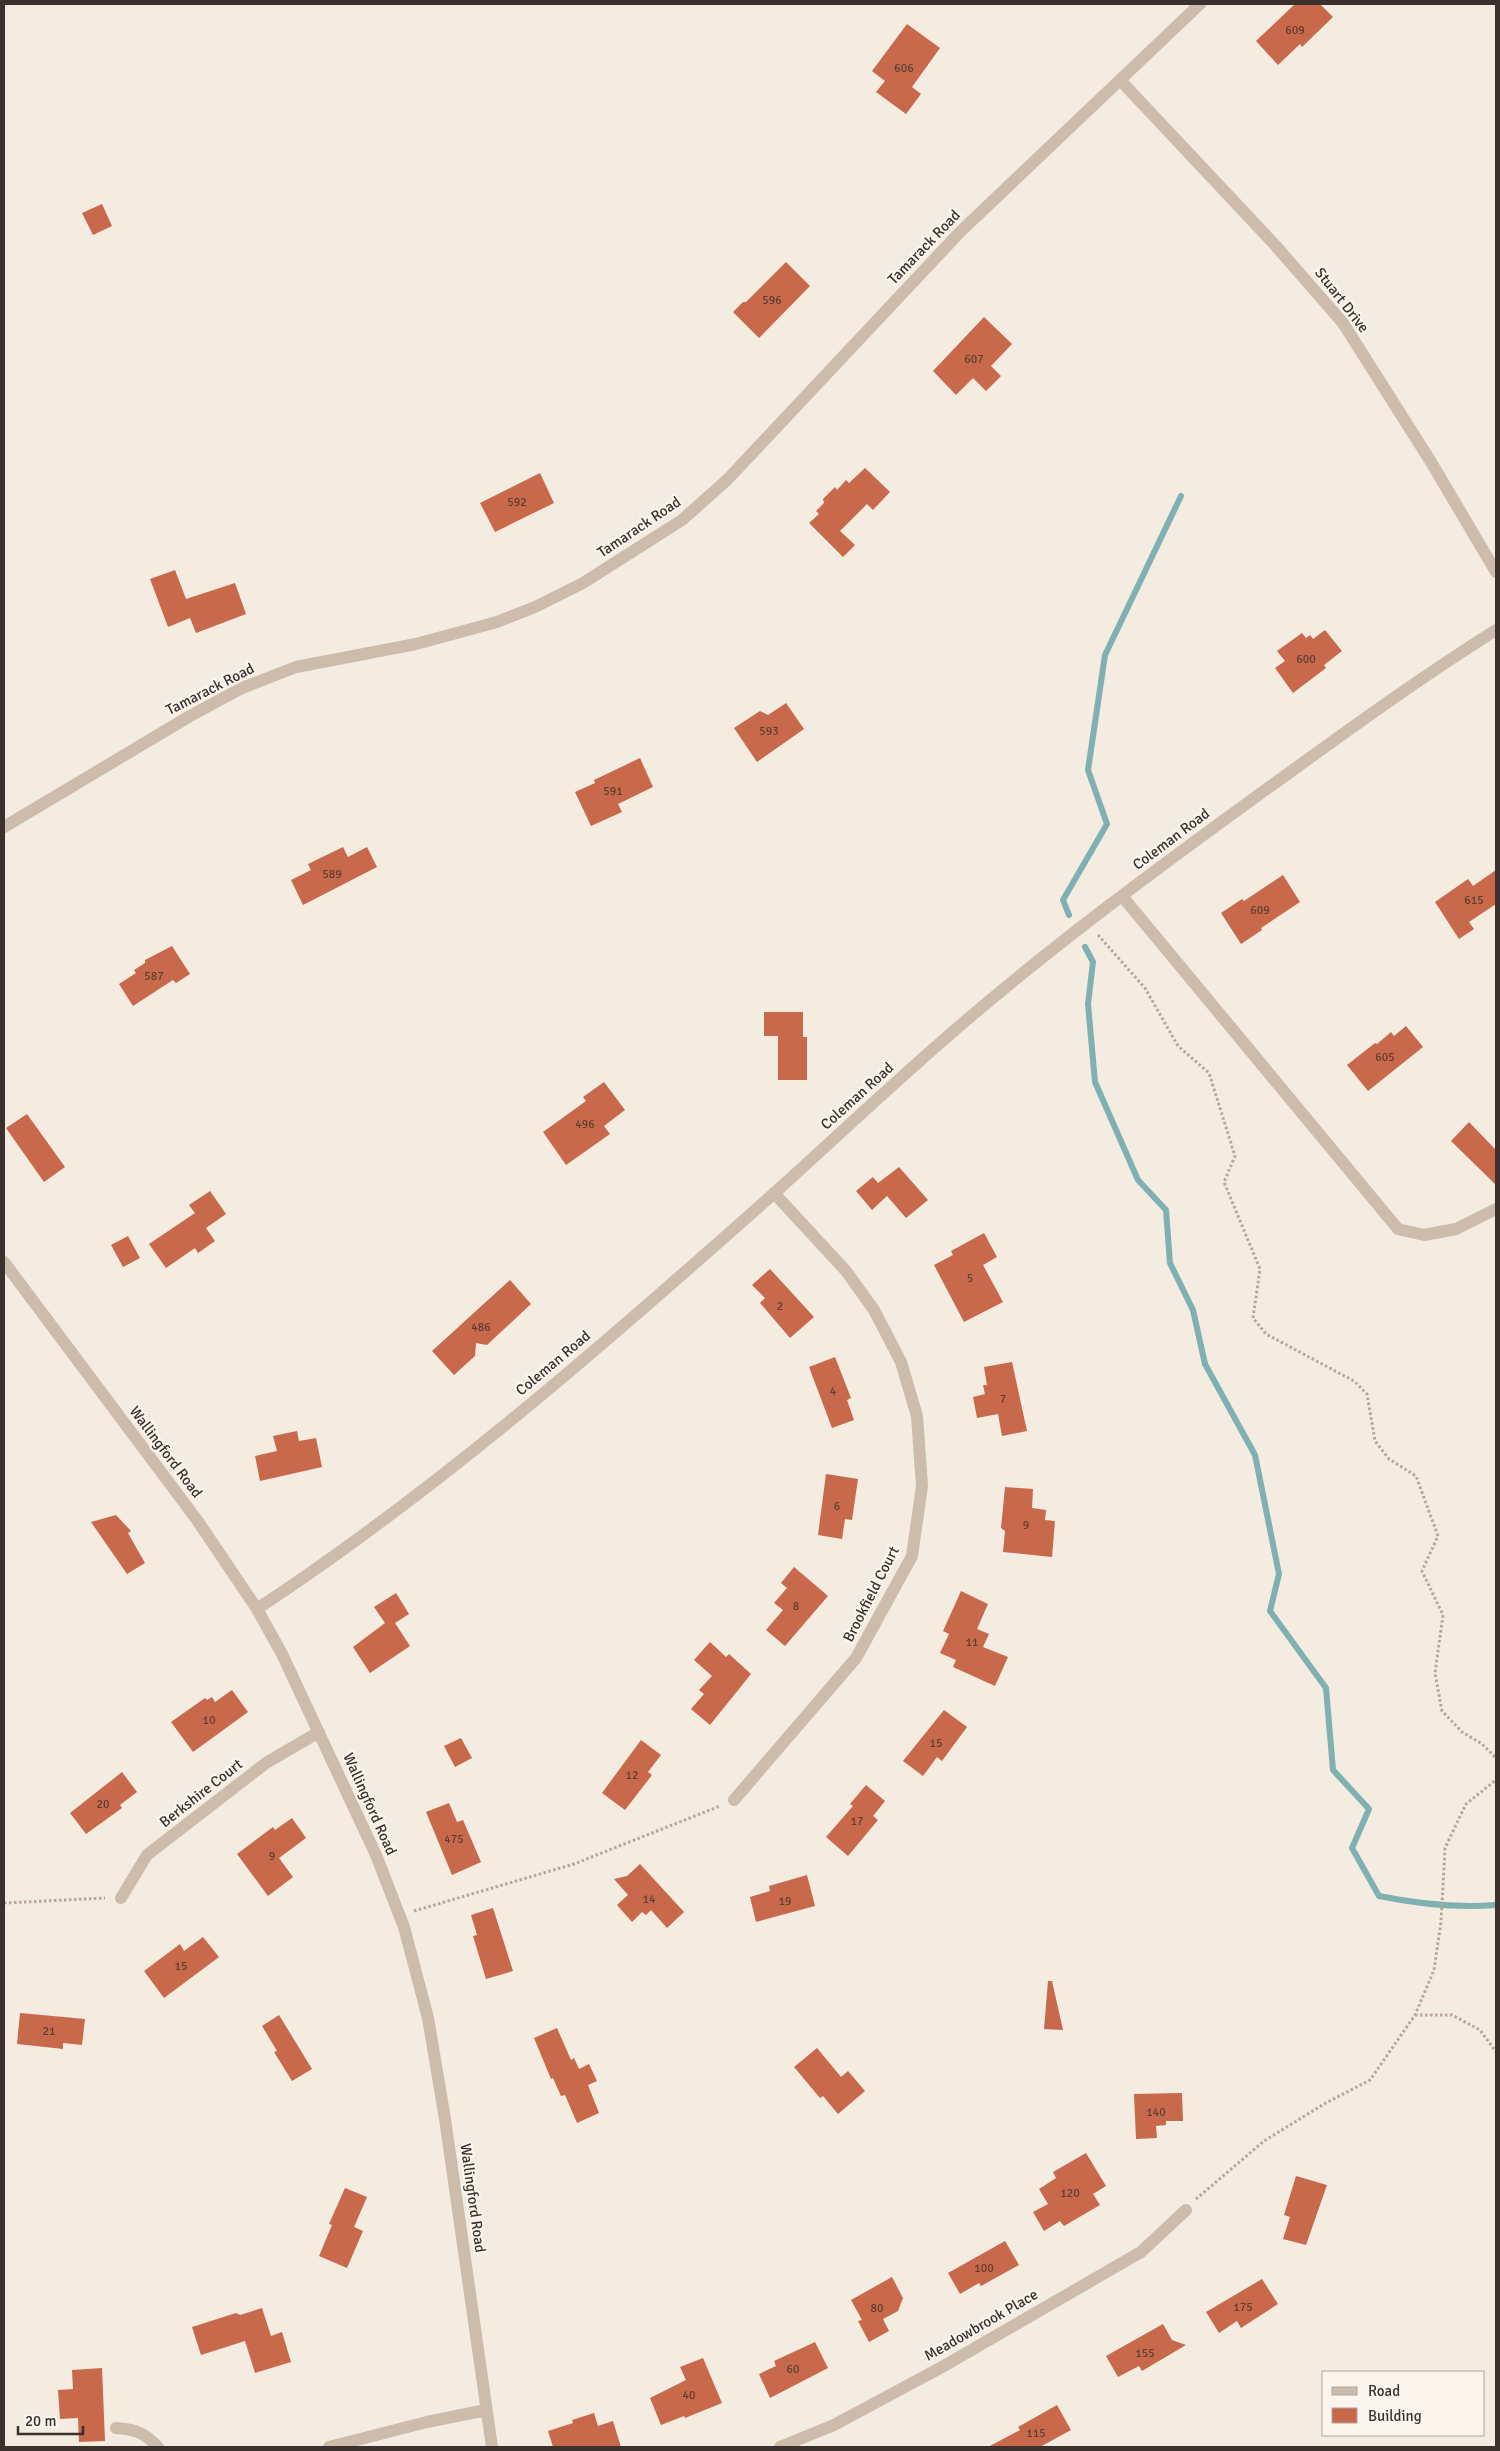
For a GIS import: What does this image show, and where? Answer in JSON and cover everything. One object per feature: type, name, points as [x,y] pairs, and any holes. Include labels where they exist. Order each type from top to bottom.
[{"type":"street","name":"Tamarack Road","points":[[4,827],[175,725],[242,688],[296,667],[416,644],[497,622],[535,607],[583,583],[682,520],[727,480],[960,232],[1200,4]]},
{"type":"street","name":"Stuart Drive","points":[[1120,80],[1275,245],[1343,323],[1431,462],[1496,572]]},
{"type":"street","name":"Coleman Road","points":[[257,1609],[470,1452],[637,1314],[949,1035],[1122,896],[1391,699],[1496,630]]},
{"type":"street","points":[[1122,896],[1398,1229],[1424,1235],[1456,1229],[1496,1209]]},
{"type":"street","name":"Brookfield Court","points":[[734,1800],[856,1658],[912,1556],[922,1486],[917,1416],[901,1362],[874,1310],[846,1271],[774,1193]]},
{"type":"street","name":"Wallingford Road","points":[[4,1262],[192,1513],[257,1609],[319,1732],[376,1855],[400,1916],[417,1968],[436,2059],[492,2447]]},
{"type":"street","name":"Berkshire Court","points":[[121,1898],[147,1854],[266,1763],[319,1732]]},
{"type":"street","name":"Meadowbrook Place","points":[[780,2447],[834,2425],[901,2389],[1142,2252],[1186,2210]]},
{"type":"street","points":[[329,2447],[427,2422],[486,2410]]},
{"type":"street","points":[[116,2428],[135,2429],[148,2436],[158,2447]]},
{"type":"path","points":[[1088,923],[1145,988],[1178,1046],[1209,1073],[1235,1156],[1224,1182],[1260,1269],[1252,1318],[1266,1334],[1354,1381],[1367,1394],[1375,1441],[1389,1458],[1416,1476],[1438,1536],[1422,1571],[1443,1614],[1435,1673],[1442,1711],[1462,1732],[1482,1744],[1496,1758]]},
{"type":"path","points":[[1186,2210],[1205,2190],[1264,2141],[1324,2104],[1370,2080],[1415,2015],[1434,1970],[1441,1922],[1445,1848],[1466,1804],[1496,1780]]},
{"type":"path","points":[[400,1916],[574,1864],[734,1800]]},
{"type":"path","points":[[4,1903],[121,1898]]},
{"type":"path","points":[[1415,2015],[1452,2015],[1480,2030],[1496,2052]]},
{"type":"building","points":[[1295,4],[1320,4],[1333,17],[1302,47],[1300,44],[1278,65],[1256,41]]},
{"type":"building","points":[[907,24],[940,48],[912,87],[921,94],[906,114],[876,92],[885,81],[872,71]]},
{"type":"building","points":[[102,204],[112,226],[93,235],[82,213]]},
{"type":"building","points":[[786,262],[810,286],[759,338],[733,312],[743,302],[746,302]]},
{"type":"building","points":[[984,317],[1012,344],[991,366],[1001,376],[986,391],[973,378],[956,395],[933,371]]},
{"type":"building","points":[[865,468],[890,492],[873,510],[867,504],[840,531],[855,545],[843,557],[809,523],[819,514],[816,511],[824,503],[823,499],[835,487],[837,490],[846,480],[849,483]]},
{"type":"building","points":[[540,473],[554,503],[495,532],[480,503]]},
{"type":"building","points":[[175,570],[186,599],[235,583],[246,614],[196,633],[190,618],[168,627],[150,579]]},
{"type":"building","points":[[1325,630],[1342,651],[1324,665],[1326,668],[1293,693],[1275,668],[1285,661],[1277,651],[1302,633],[1306,638],[1310,635],[1313,639]]},
{"type":"building","points":[[786,703],[804,729],[757,762],[734,728],[760,711],[768,715]]},
{"type":"building","points":[[640,758],[653,787],[618,804],[622,812],[591,826],[575,792],[595,783],[594,780]]},
{"type":"building","points":[[343,847],[348,857],[367,847],[377,867],[303,905],[291,880],[311,870],[308,864]]},
{"type":"building","points":[[1496,870],[1496,904],[1469,922],[1474,929],[1459,939],[1435,902],[1468,879],[1473,886]]},
{"type":"building","points":[[1283,875],[1300,902],[1241,944],[1221,913],[1242,899],[1244,901]]},
{"type":"building","points":[[172,946],[190,974],[176,983],[173,980],[133,1006],[119,984],[136,973],[134,970],[145,963],[145,960]]},
{"type":"building","points":[[764,1012],[803,1012],[803,1037],[807,1037],[807,1080],[778,1080],[778,1036],[764,1036]]},
{"type":"building","points":[[1406,1026],[1423,1047],[1368,1091],[1347,1065],[1391,1032],[1394,1036]]},
{"type":"building","points":[[604,1082],[625,1110],[604,1126],[610,1134],[566,1165],[543,1132],[586,1101],[583,1097]]},
{"type":"building","points":[[27,1114],[65,1167],[44,1182],[6,1128]]},
{"type":"building","points":[[1469,1122],[1496,1150],[1496,1185],[1451,1141]]},
{"type":"building","points":[[899,1167],[928,1200],[906,1218],[887,1196],[872,1210],[856,1191],[873,1177],[878,1183]]},
{"type":"building","points":[[210,1191],[226,1214],[206,1228],[215,1241],[198,1253],[195,1248],[166,1268],[149,1244],[195,1213],[189,1205]]},
{"type":"building","points":[[984,1233],[997,1257],[983,1265],[1003,1302],[964,1322],[934,1265],[953,1255],[951,1251]]},
{"type":"building","points":[[128,1236],[140,1258],[123,1267],[111,1245]]},
{"type":"building","points":[[770,1269],[814,1317],[790,1338],[760,1303],[765,1298],[752,1285]]},
{"type":"building","points":[[510,1280],[531,1304],[487,1345],[476,1343],[475,1356],[454,1375],[432,1351]]},
{"type":"building","points":[[835,1357],[851,1398],[847,1400],[854,1420],[832,1428],[809,1367]]},
{"type":"building","points":[[1012,1362],[1027,1431],[1002,1436],[998,1414],[977,1418],[973,1397],[985,1394],[983,1385],[987,1385],[984,1367]]},
{"type":"building","points":[[297,1431],[299,1441],[316,1438],[322,1467],[260,1481],[255,1456],[277,1451],[273,1436]]},
{"type":"building","points":[[826,1474],[858,1479],[852,1520],[845,1519],[842,1539],[818,1535]]},
{"type":"building","points":[[1005,1487],[1033,1489],[1032,1508],[1046,1510],[1045,1520],[1055,1521],[1052,1557],[1003,1552],[1005,1531],[1001,1528]]},
{"type":"building","points":[[116,1515],[131,1531],[128,1533],[145,1563],[127,1574],[91,1522]]},
{"type":"building","points":[[794,1567],[828,1596],[785,1646],[766,1630],[783,1610],[774,1603],[787,1588],[781,1583]]},
{"type":"building","points":[[961,1591],[988,1604],[977,1629],[989,1634],[983,1647],[1008,1657],[995,1686],[953,1667],[956,1660],[940,1653],[949,1634],[943,1631]]},
{"type":"building","points":[[396,1593],[409,1614],[395,1623],[410,1646],[370,1673],[353,1647],[385,1623],[374,1607]]},
{"type":"building","points":[[710,1642],[726,1657],[729,1654],[751,1674],[710,1725],[691,1709],[704,1694],[699,1690],[712,1676],[694,1660]]},
{"type":"building","points":[[232,1690],[248,1712],[193,1752],[171,1722],[205,1698],[207,1700],[212,1697],[215,1702]]},
{"type":"building","points":[[944,1710],[967,1727],[942,1761],[937,1757],[923,1776],[903,1761]]},
{"type":"building","points":[[461,1738],[472,1758],[455,1767],[444,1746]]},
{"type":"building","points":[[641,1740],[661,1755],[648,1772],[652,1775],[625,1810],[602,1793]]},
{"type":"building","points":[[122,1772],[137,1792],[120,1805],[122,1808],[86,1834],[70,1813]]},
{"type":"building","points":[[866,1785],[885,1801],[873,1816],[878,1820],[848,1856],[826,1837],[853,1806],[850,1804]]},
{"type":"building","points":[[449,1803],[457,1822],[463,1820],[481,1862],[452,1875],[426,1812]]},
{"type":"building","points":[[292,1818],[306,1838],[279,1858],[293,1877],[268,1896],[237,1854],[273,1827],[275,1830]]},
{"type":"building","points":[[640,1864],[684,1912],[667,1928],[651,1910],[646,1915],[642,1912],[632,1922],[617,1905],[628,1895],[614,1879],[627,1876]]},
{"type":"building","points":[[807,1875],[815,1906],[756,1922],[750,1897],[770,1891],[769,1886]]},
{"type":"building","points":[[493,1908],[513,1971],[486,1979],[473,1936],[477,1935],[471,1915]]},
{"type":"building","points":[[203,1937],[219,1957],[164,1998],[144,1971],[180,1944],[184,1951]]},
{"type":"building","points":[[1048,1981],[1052,1981],[1063,2030],[1044,2029]]},
{"type":"building","points":[[20,2013],[85,2019],[82,2045],[63,2043],[63,2049],[17,2044]]},
{"type":"building","points":[[279,2015],[312,2069],[292,2081],[274,2052],[277,2051],[262,2026]]},
{"type":"building","points":[[557,2028],[571,2060],[574,2058],[579,2069],[589,2064],[597,2081],[588,2085],[599,2113],[577,2123],[565,2095],[561,2096],[553,2078],[551,2079],[534,2038]]},
{"type":"building","points":[[817,2048],[841,2077],[848,2071],[865,2091],[838,2114],[823,2096],[820,2098],[794,2067]]},
{"type":"building","points":[[1182,2093],[1183,2121],[1166,2121],[1166,2125],[1156,2126],[1157,2138],[1136,2139],[1134,2094]]},
{"type":"building","points":[[1086,2153],[1106,2186],[1093,2194],[1100,2205],[1064,2226],[1060,2221],[1044,2231],[1033,2212],[1048,2204],[1039,2189],[1056,2178],[1053,2172]]},
{"type":"building","points":[[1296,2176],[1327,2185],[1306,2245],[1283,2239],[1290,2217],[1284,2215]]},
{"type":"building","points":[[345,2188],[367,2197],[354,2227],[363,2231],[347,2268],[319,2256],[332,2225],[329,2224]]},
{"type":"building","points":[[1005,2241],[1019,2265],[981,2286],[979,2283],[960,2294],[948,2273]]},
{"type":"building","points":[[892,2277],[903,2298],[898,2311],[883,2319],[889,2331],[869,2342],[858,2321],[862,2320],[851,2300]]},
{"type":"building","points":[[1262,2279],[1278,2304],[1241,2328],[1237,2321],[1219,2333],[1206,2312]]},
{"type":"building","points":[[262,2308],[271,2336],[282,2332],[291,2362],[255,2373],[245,2341],[201,2355],[192,2327],[236,2313],[240,2315]]},
{"type":"building","points":[[1163,2324],[1172,2340],[1186,2345],[1142,2371],[1139,2366],[1118,2377],[1106,2356]]},
{"type":"building","points":[[815,2342],[828,2368],[770,2398],[759,2374],[776,2366],[774,2361]]},
{"type":"building","points":[[703,2358],[722,2403],[685,2418],[684,2416],[661,2425],[650,2398],[686,2380],[680,2367]]},
{"type":"building","points":[[102,2368],[105,2441],[79,2442],[78,2418],[60,2419],[58,2390],[73,2389],[72,2370]]},
{"type":"building","points":[[1057,2405],[1071,2430],[1040,2447],[988,2447],[1020,2430],[1018,2427]]},
{"type":"building","points":[[594,2413],[598,2426],[613,2421],[621,2447],[553,2447],[548,2431],[573,2423],[572,2420]]},
{"type":"waterway","points":[[1069,915],[1063,900],[1107,824],[1088,770],[1105,655],[1181,496]]},
{"type":"waterway","points":[[1085,947],[1093,962],[1088,1004],[1095,1082],[1138,1180],[1166,1210],[1170,1263],[1193,1310],[1205,1364],[1255,1455],[1279,1574],[1270,1611],[1326,1688],[1333,1770],[1369,1809],[1352,1848],[1379,1896],[1438,1905],[1496,1905]]}]
